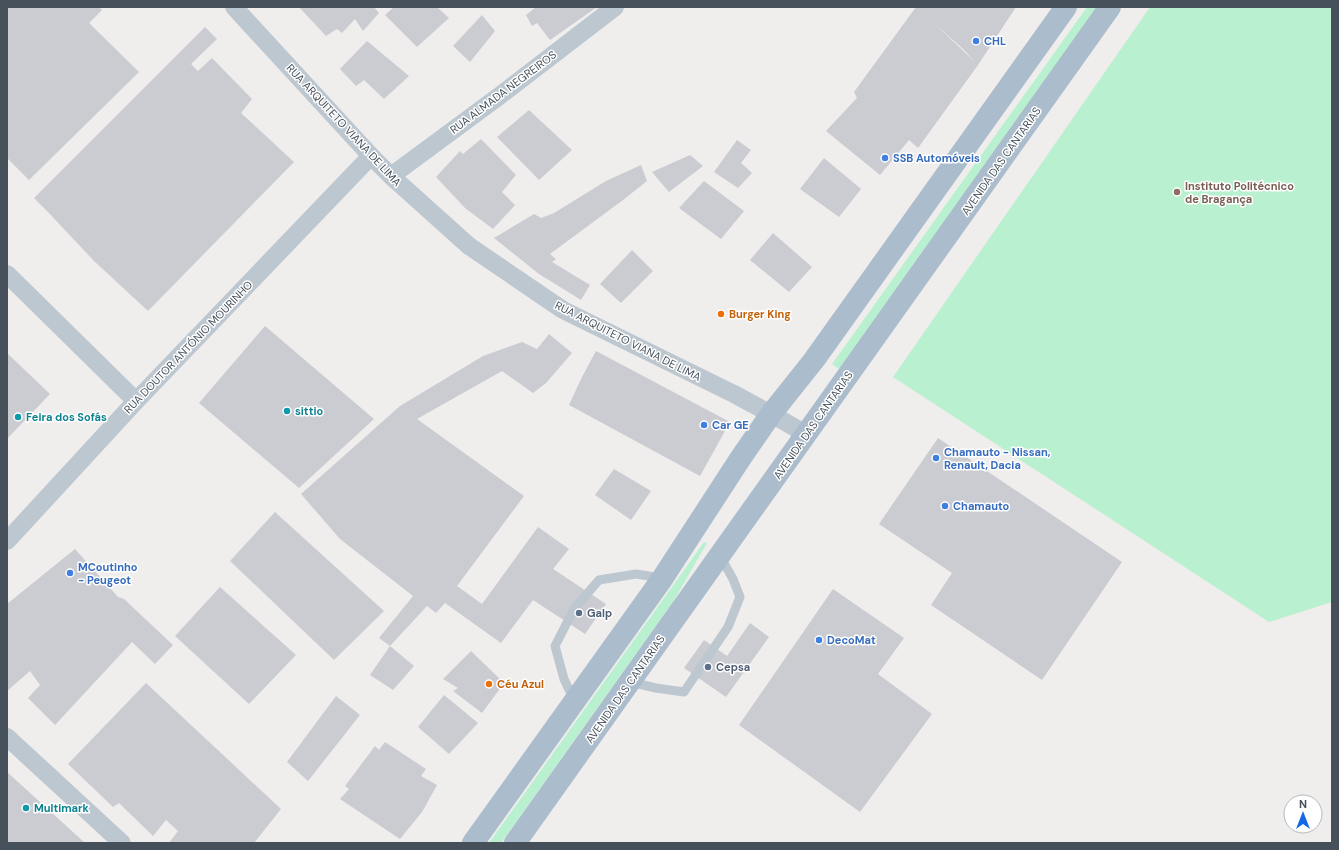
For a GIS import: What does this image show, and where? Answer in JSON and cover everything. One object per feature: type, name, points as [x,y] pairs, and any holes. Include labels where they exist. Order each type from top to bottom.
[{"type":"main road","points":[[473,843],[662,579],[740,458],[771,414],[814,360],[1066,7]]},
{"type":"main road","name":"AVENIDA DAS CANTARIAS","points":[[515,843],[1110,7]]},
{"type":"street","name":"RUA ALMADA NEGREIROS","points":[[391,176],[498,97],[615,7]]},
{"type":"street","name":"RUA ARQUITETO VIANA DE LIMA","points":[[238,8],[371,156],[391,176],[469,246],[564,310],[771,414],[806,434]]},
{"type":"street","name":"RUA DOUTOR ANTÓNIO MOURINHO","points":[[7,541],[136,401],[371,156]]},
{"type":"street","points":[[7,274],[136,401]]},
{"type":"street","points":[[7,737],[122,843]]},
{"type":"lane","points":[[630,682],[684,692],[728,627],[740,597],[733,579],[720,556]]},
{"type":"lane","points":[[574,702],[564,679],[555,646],[574,609],[599,580],[636,574],[662,579]]},
{"type":"green space","points":[[1087,7],[1098,7],[839,369],[832,364]]},
{"type":"green space","name":"Instituto Politécnico de Bragança","points":[[1150,7],[1332,7],[1332,602],[1269,622],[893,377]]},
{"type":"green space","points":[[704,542],[707,543],[673,602],[501,843],[489,843]]},
{"type":"building","points":[[8,7],[99,7],[102,10],[89,23],[139,72],[29,180],[7,158]]},
{"type":"building","points":[[299,7],[374,7],[379,13],[363,31],[355,19],[342,33],[337,29],[326,36]]},
{"type":"building","points":[[394,7],[440,7],[438,8],[449,18],[417,47],[385,15]]},
{"type":"building","points":[[536,7],[597,7],[550,40],[537,23],[532,26],[526,15]]},
{"type":"building","points":[[916,7],[1016,7],[978,65],[918,148],[909,140],[880,175],[826,131],[857,98],[854,92]],"holes":[[[934,23],[963,49],[975,62]]]},
{"type":"building","points":[[482,15],[495,31],[470,62],[453,46]]},
{"type":"building","points":[[205,27],[217,39],[191,64],[198,71],[212,58],[252,99],[241,113],[294,162],[148,311],[94,261],[34,198]]},
{"type":"building","points":[[367,41],[409,76],[384,99],[364,80],[356,86],[340,69]]},
{"type":"building","points":[[529,110],[572,150],[539,180],[497,137]]},
{"type":"building","points":[[481,139],[516,175],[502,192],[515,205],[493,229],[465,208],[436,177],[460,151],[463,154]]},
{"type":"building","points":[[737,140],[751,150],[741,163],[752,173],[738,188],[714,172]]},
{"type":"building","points":[[690,155],[703,166],[669,192],[652,172]]},
{"type":"building","points":[[824,158],[861,189],[839,217],[800,189]]},
{"type":"building","points":[[641,165],[647,181],[550,254],[556,259],[552,262],[590,285],[581,300],[539,274],[494,238],[534,214],[541,218],[554,213],[606,181]]},
{"type":"building","points":[[704,181],[744,211],[721,239],[679,208]]},
{"type":"building","points":[[773,233],[812,267],[789,292],[750,260]]},
{"type":"building","points":[[632,250],[653,271],[621,303],[600,284]]},
{"type":"building","name":"sittio","points":[[265,326],[374,419],[299,488],[199,403]]},
{"type":"building","points":[[549,334],[572,353],[546,383],[533,393],[502,371],[417,419],[524,496],[457,586],[482,604],[538,527],[569,549],[553,569],[606,604],[585,634],[533,600],[501,643],[445,603],[436,613],[427,606],[390,646],[379,638],[413,596],[340,539],[301,494],[400,406],[483,356],[522,342],[537,349]]},
{"type":"building","points":[[596,351],[730,422],[700,476],[569,405]]},
{"type":"building","name":"Feira dos Sofás","points":[[7,353],[50,394],[7,439]]},
{"type":"building","points":[[938,438],[1122,562],[1042,680],[931,605],[952,573],[879,524]]},
{"type":"building","points":[[614,469],[651,491],[631,520],[595,495]]},
{"type":"building","points":[[275,512],[384,611],[334,660],[230,561]]},
{"type":"building","points":[[75,549],[118,597],[124,599],[173,645],[155,664],[132,642],[55,725],[28,698],[40,685],[30,671],[7,691],[7,604]]},
{"type":"building","points":[[220,587],[296,655],[249,704],[175,636]]},
{"type":"building","points":[[833,589],[904,638],[878,674],[932,714],[860,812],[739,725]]},
{"type":"building","points":[[750,623],[769,637],[726,697],[684,668],[704,640],[727,656]]},
{"type":"building","points":[[390,646],[414,666],[393,690],[370,675]]},
{"type":"building","points":[[471,651],[504,683],[482,713],[453,691],[458,688],[443,679]]},
{"type":"building","points":[[146,683],[281,809],[254,843],[169,843],[178,831],[166,820],[153,836],[119,803],[113,807],[68,764]]},
{"type":"building","points":[[444,695],[478,723],[449,754],[418,727]]},
{"type":"building","points":[[336,696],[360,715],[308,781],[287,762]]},
{"type":"building","points":[[385,742],[426,769],[421,776],[437,785],[422,812],[400,839],[340,799],[349,789],[345,786],[375,746],[379,750]]},
{"type":"building","name":"Multimark","points":[[7,772],[85,843],[7,843]]},
{"type":"place","name":"CHL","points":[[976,41]]},
{"type":"place","name":"SSB Automóveis","points":[[885,158]]},
{"type":"place","name":"Instituto Politécnico de Bragança","points":[[1177,192]]},
{"type":"place","name":"Burger King","points":[[721,314]]},
{"type":"place","name":"sittio","points":[[287,411]]},
{"type":"place","name":"Feira dos Sofás","points":[[18,417]]},
{"type":"place","name":"Car GE","points":[[704,425]]},
{"type":"place","name":"Chamauto - Nissan, Renault, Dacia","points":[[936,458]]},
{"type":"place","name":"Chamauto","points":[[945,506]]},
{"type":"place","name":"MCoutinho - Peugeot","points":[[70,573]]},
{"type":"place","name":"Galp","points":[[579,613]]},
{"type":"place","name":"DecoMat","points":[[819,640]]},
{"type":"place","name":"Cepsa","points":[[708,667]]},
{"type":"place","name":"Céu Azul","points":[[489,684]]},
{"type":"place","name":"Multimark","points":[[26,808]]}]
